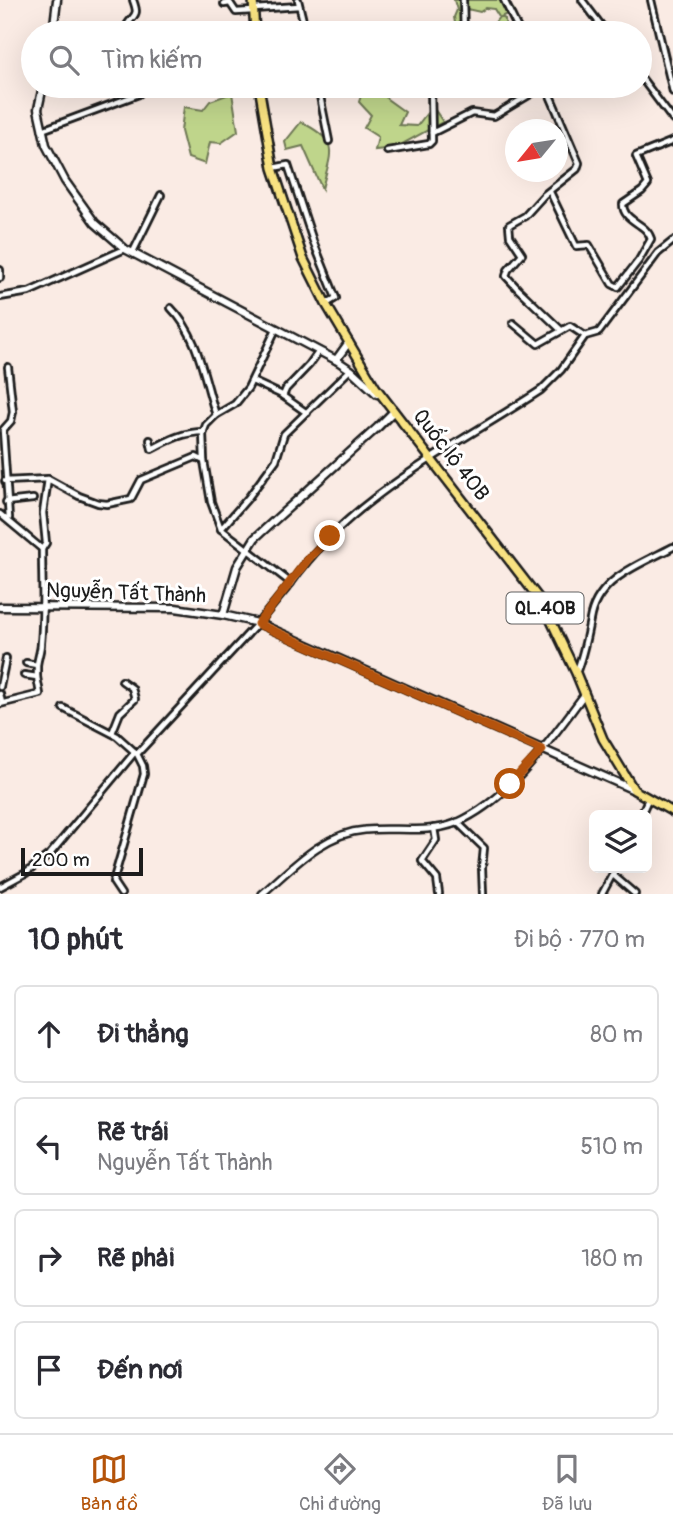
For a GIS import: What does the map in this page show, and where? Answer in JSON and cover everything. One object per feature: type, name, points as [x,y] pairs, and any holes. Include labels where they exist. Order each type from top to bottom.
[{"type":"highway","points":[[253,0],[254,21]]},
{"type":"highway","name":"Quốc lộ 40B","points":[[261,98],[273,168],[303,258],[326,304],[376,388],[535,591],[576,673],[603,739],[634,790],[673,812]]},
{"type":"main road","points":[[54,21],[57,0]]},
{"type":"main road","points":[[40,98],[38,109],[46,145],[73,192],[95,223],[125,249],[336,360],[351,370],[394,411],[270,523],[247,550],[231,582],[222,615]]},
{"type":"main road","points":[[336,360],[349,342]]},
{"type":"main road","name":"Nguyễn Tất Thành","points":[[0,607],[152,607],[222,615],[258,624],[634,790]]},
{"type":"street","points":[[131,21],[136,12],[133,0]]},
{"type":"street","points":[[463,0],[464,21]]},
{"type":"street","points":[[504,0],[514,21]]},
{"type":"street","points":[[582,0],[598,21]]},
{"type":"street","points":[[651,0],[673,92]]},
{"type":"street","points":[[224,4],[230,3],[236,12],[299,3],[303,21]]},
{"type":"street","points":[[652,92],[673,120]]},
{"type":"street","points":[[41,130],[127,98]]},
{"type":"street","points":[[320,98],[329,141]]},
{"type":"street","points":[[387,151],[429,144],[432,141],[431,98]]},
{"type":"street","points":[[432,134],[472,113],[494,116],[525,98]]},
{"type":"street","points":[[550,98],[579,163],[576,169],[525,216],[509,225],[510,236],[522,254],[506,276],[561,330]]},
{"type":"street","points":[[550,192],[576,246],[589,245],[612,284],[618,287],[651,239],[644,228],[627,217],[622,208],[623,204],[648,184],[636,156],[673,141]]},
{"type":"street","points":[[273,168],[288,165],[313,241],[336,298],[326,304]]},
{"type":"street","points":[[133,252],[161,195]]},
{"type":"street","points":[[0,887],[26,873],[50,854],[136,753],[258,624],[308,559],[352,516],[431,459],[541,390],[561,370],[585,336],[599,332],[658,253],[673,241]]},
{"type":"street","points":[[0,297],[29,292],[125,249]]},
{"type":"street","points":[[0,270],[0,278]]},
{"type":"street","points":[[171,309],[188,331],[216,415]]},
{"type":"street","points":[[513,323],[538,344],[572,326],[585,336]]},
{"type":"street","points":[[276,329],[259,361],[253,382],[235,404],[216,415],[206,425],[204,461],[211,502],[221,529],[290,583]]},
{"type":"street","points":[[283,396],[286,389],[310,365],[318,351]]},
{"type":"street","points":[[8,367],[13,412],[11,421],[3,430],[9,519]]},
{"type":"street","points":[[221,529],[276,460],[284,434],[307,414],[328,389],[351,370]]},
{"type":"street","points":[[253,382],[283,396],[307,414]]},
{"type":"street","points":[[150,440],[152,449],[177,436],[204,432]]},
{"type":"street","points":[[5,481],[48,479],[88,500],[107,504],[131,499],[141,480],[152,474],[196,457],[204,461]]},
{"type":"street","points":[[0,694],[1,704],[40,694],[37,664],[43,607],[42,549],[46,543],[43,513],[48,479]]},
{"type":"street","points":[[6,502],[33,499]]},
{"type":"street","points":[[0,514],[42,549]]},
{"type":"street","points":[[576,673],[599,594],[625,572],[673,547]]},
{"type":"street","points":[[0,687],[6,658]]},
{"type":"street","points":[[26,663],[37,664]]},
{"type":"street","points":[[24,675],[37,677]]},
{"type":"street","points":[[112,733],[120,713],[135,699],[132,688],[122,681]]},
{"type":"street","points":[[262,894],[323,842],[362,830],[434,828],[457,822],[493,798],[542,750],[584,695]]},
{"type":"street","points":[[63,708],[112,733],[136,753],[144,766],[145,775],[113,882],[121,894]]},
{"type":"street","points":[[644,810],[649,799]]},
{"type":"street","points":[[457,822],[485,848],[482,868],[483,894]]},
{"type":"street","points":[[434,828],[436,840],[422,861],[437,879],[439,894]]},
{"type":"street","points":[[602,894],[613,875],[635,894]]},
{"type":"green space","points":[[454,0],[505,0],[514,10],[501,17],[505,21],[496,21],[499,17],[494,9],[486,8],[480,12],[467,9],[466,21],[455,21],[457,10]]},
{"type":"green space","points":[[233,98],[238,131],[221,143],[210,142],[205,164],[188,158],[181,131],[184,107],[203,110],[210,101]]},
{"type":"green space","points":[[360,98],[386,98],[405,112],[399,125],[417,126],[427,113],[435,110],[443,122],[395,148],[375,150],[378,137],[364,128],[371,115],[359,102]]},
{"type":"green space","points":[[301,122],[314,129],[328,142],[330,156],[322,189],[303,146],[287,150],[285,142]]},
{"type":"route","points":[[330,536],[308,559],[258,624],[542,750],[510,784]]}]
